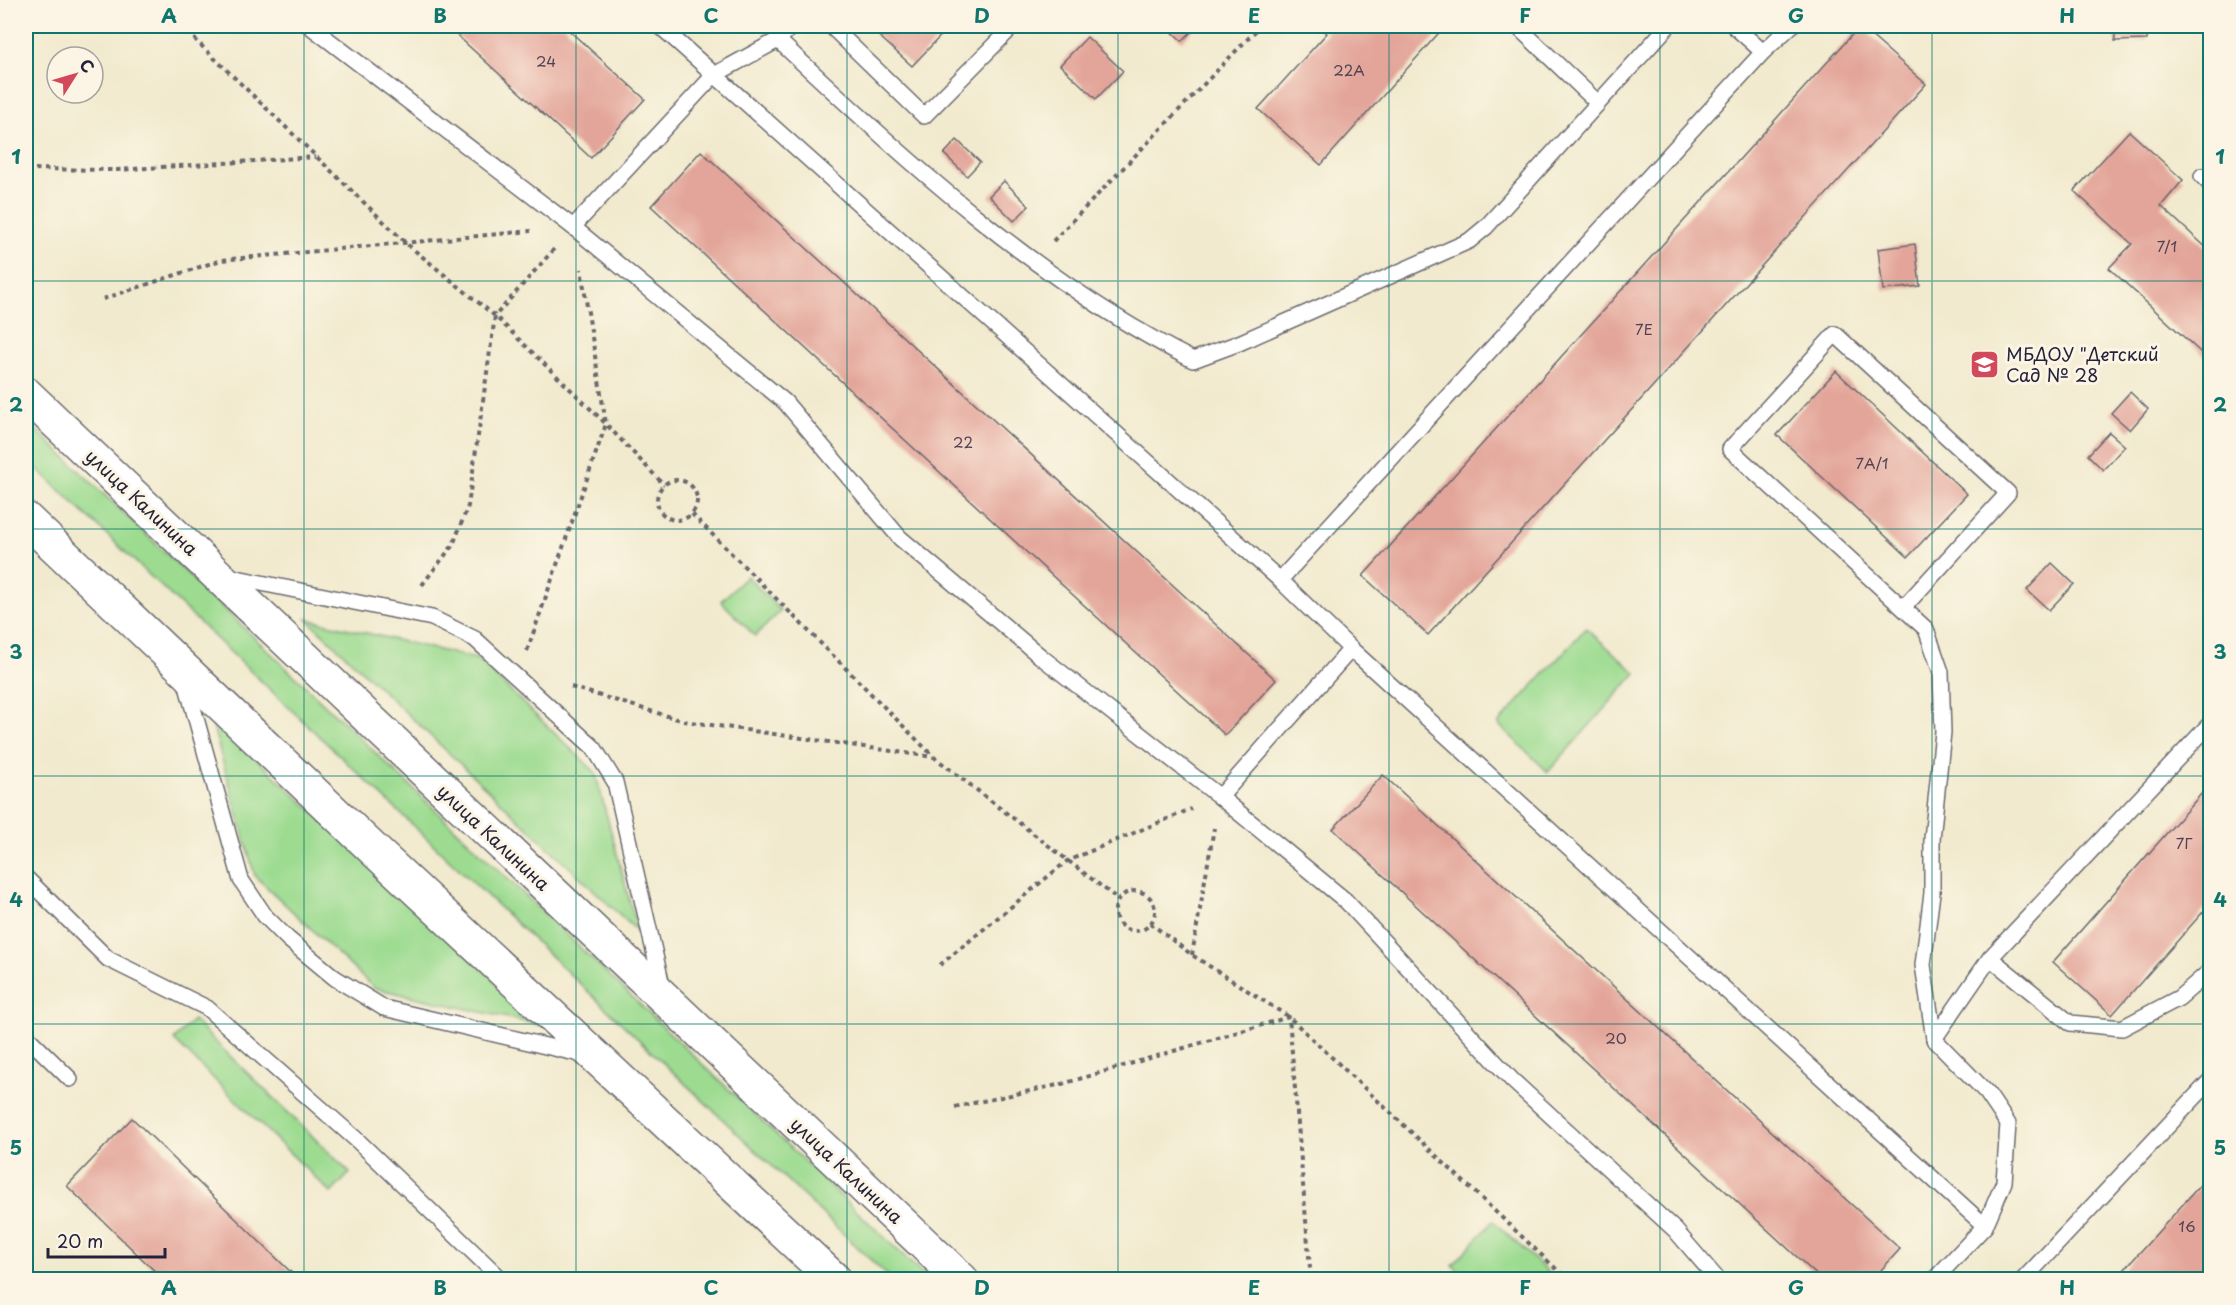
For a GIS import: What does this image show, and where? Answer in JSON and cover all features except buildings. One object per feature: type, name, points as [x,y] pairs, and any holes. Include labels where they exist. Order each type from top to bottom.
[{"type":"main road","name":"улица Калинина","points":[[26,394],[962,1280]]},
{"type":"main road","points":[[26,519],[374,850],[835,1280]]},
{"type":"lane","points":[[310,26],[573,227],[785,402],[900,538],[1040,656],[1220,797],[1346,901],[1512,1080],[1674,1230],[1718,1280]]},
{"type":"lane","points":[[660,26],[1280,580],[1351,649],[1984,1226]]},
{"type":"lane","points":[[573,227],[714,75],[778,40],[792,26]]},
{"type":"lane","points":[[831,26],[924,116],[1012,26]]},
{"type":"lane","points":[[1517,26],[1598,103]]},
{"type":"lane","points":[[778,40],[871,128],[1033,262],[1164,345],[1193,360],[1239,343],[1468,241],[1486,227],[1668,26]]},
{"type":"lane","points":[[1734,26],[1763,52]]},
{"type":"lane","points":[[1280,580],[1763,52],[1791,26]]},
{"type":"lane","points":[[1903,608],[2008,493],[1835,334],[1730,449],[1903,608],[1926,629],[1941,672],[1943,732],[1932,839],[1932,893],[1923,965],[1934,1039],[1987,1093],[2008,1124],[2004,1182],[1984,1226],[1934,1280]]},
{"type":"lane","points":[[216,573],[432,618],[475,639],[594,748],[615,782],[666,1001]]},
{"type":"lane","points":[[1220,797],[1351,649]]},
{"type":"lane","points":[[181,664],[240,880],[266,916],[288,939],[335,978],[384,1008],[598,1058]]},
{"type":"lane","points":[[1934,1039],[1990,957],[2211,724]]},
{"type":"lane","points":[[26,878],[108,959],[207,1008],[358,1141],[502,1280]]},
{"type":"lane","points":[[1990,957],[2070,1023],[2122,1028],[2179,998],[2211,971]]},
{"type":"lane","points":[[26,1036],[70,1079]]},
{"type":"lane","points":[[2023,1280],[2211,1081]]},
{"type":"path","points":[[181,26],[408,245],[495,316],[606,424],[663,485]]},
{"type":"path","points":[[1033,262],[1260,26]]},
{"type":"path","points":[[26,169],[117,170],[316,157]]},
{"type":"path","points":[[103,299],[221,260],[408,245],[573,227]]},
{"type":"path","points":[[422,585],[453,545],[468,506],[495,316],[573,227]]},
{"type":"path","points":[[527,652],[606,424],[573,227]]},
{"type":"path","points":[[675,479],[687,481],[692,485],[698,496],[696,508],[692,514],[681,520],[674,520],[663,514],[657,502],[663,485],[675,479]]},
{"type":"path","points":[[692,514],[934,757],[1119,900]]},
{"type":"path","points":[[560,683],[684,721],[934,757]]},
{"type":"path","points":[[940,965],[1068,861],[1220,797]]},
{"type":"path","points":[[1192,955],[1220,797]]},
{"type":"path","points":[[1133,892],[1146,895],[1155,910],[1150,923],[1138,931],[1125,928],[1117,919],[1116,906],[1119,900],[1133,892]]},
{"type":"path","points":[[1150,923],[1192,955],[1289,1017],[1568,1280]]},
{"type":"path","points":[[955,1107],[1062,1084],[1289,1017]]},
{"type":"path","points":[[1289,1017],[1311,1280]]},
{"type":"green space","points":[[26,420],[928,1279],[891,1279],[26,458]]},
{"type":"green space","points":[[747,576],[781,611],[755,636],[721,601]]},
{"type":"green space","points":[[307,619],[477,659],[595,772],[638,932]]},
{"type":"green space","points":[[1586,628],[1636,673],[1548,772],[1498,724]]},
{"type":"green space","points":[[210,716],[544,1026],[374,988],[255,876]]},
{"type":"green space","points":[[193,1020],[350,1173],[331,1193],[174,1040]]},
{"type":"green space","points":[[1493,1221],[1548,1272],[1541,1279],[1469,1279],[1453,1265]]},
{"type":"place","name":"МБДОУ \"Детский Сад № 28","points":[[1985,365]]}]
